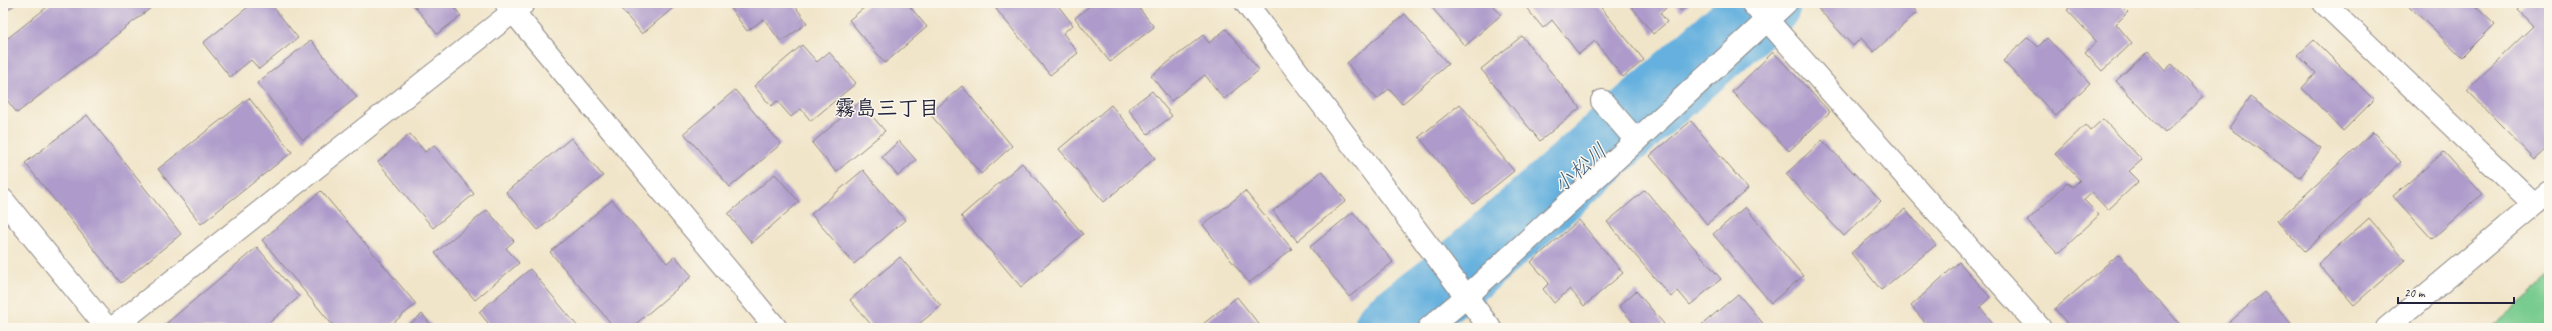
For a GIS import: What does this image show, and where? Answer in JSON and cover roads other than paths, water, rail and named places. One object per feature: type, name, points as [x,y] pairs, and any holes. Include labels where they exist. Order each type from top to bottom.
[{"type":"street","points":[[1246,3],[1490,328]]},
{"type":"street","points":[[1752,3],[2040,328]]},
{"type":"street","points":[[1429,328],[1466,297],[1636,139],[1786,3]]},
{"type":"street","points":[[2324,3],[2541,198],[2387,328]]},
{"type":"street","points":[[113,328],[514,6],[776,328]]},
{"type":"street","points":[[1602,101],[1636,139]]},
{"type":"street","points":[[3,200],[107,328]]},
{"type":"waterway","name":"小松川","points":[[1389,328],[1465,270],[1766,3]]},
{"type":"district","name":"霧島三丁目","points":[[887,108]]}]
